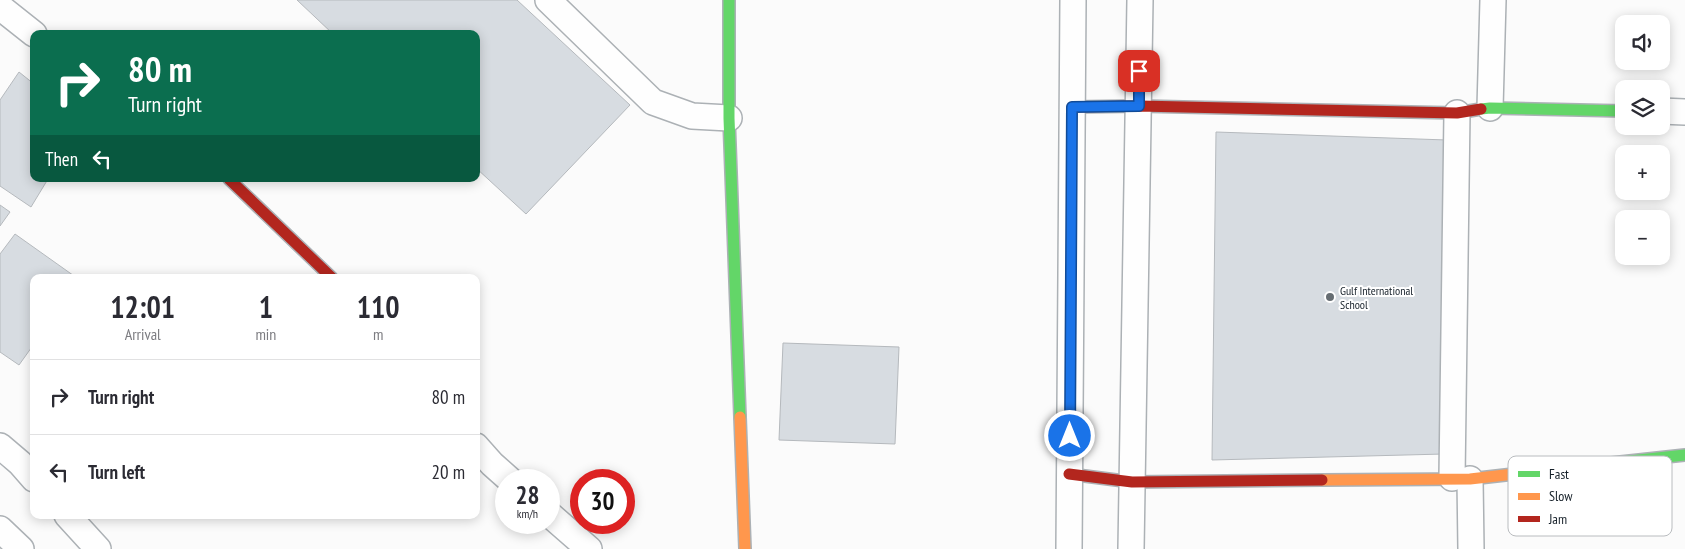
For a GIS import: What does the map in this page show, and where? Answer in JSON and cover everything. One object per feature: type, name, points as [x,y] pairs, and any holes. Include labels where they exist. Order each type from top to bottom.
[{"type":"street","points":[[548,0],[653,102],[692,116],[729,118]]},
{"type":"street","points":[[729,0],[729,118],[745,549]]},
{"type":"street","points":[[1069,549],[1073,0]]},
{"type":"street","points":[[1131,549],[1140,0]]},
{"type":"street","points":[[1490,108],[1493,0]]},
{"type":"street","points":[[0,7],[30,31]]},
{"type":"street","points":[[1072,107],[1139,106],[1457,113],[1490,108],[1615,111]]},
{"type":"street","points":[[1670,111],[1685,112]]},
{"type":"street","points":[[1457,113],[1461,478],[1471,549]]},
{"type":"street","points":[[231,182],[328,274]]},
{"type":"street","points":[[0,446],[30,474]]},
{"type":"street","points":[[480,450],[498,469]]},
{"type":"street","points":[[1672,456],[1685,455]]},
{"type":"street","points":[[1069,474],[1132,482],[1461,478],[1508,473]]},
{"type":"street","points":[[71,519],[98,549]]},
{"type":"street","points":[[560,523],[590,549]]},
{"type":"street","points":[[0,529],[21,549]]},
{"type":"building","points":[[297,0],[517,0],[630,105],[526,214],[480,172],[480,30],[329,30]]},
{"type":"building","points":[[19,72],[30,81],[30,182],[46,182],[31,207],[0,186],[0,100]]},
{"type":"building","name":"Gulf International School","points":[[1216,132],[1447,140],[1444,454],[1212,460]]},
{"type":"building","points":[[0,205],[10,212],[0,226]]},
{"type":"building","points":[[15,234],[71,274],[30,274],[30,350],[19,365],[0,352],[0,254]]},
{"type":"building","points":[[783,343],[899,347],[895,444],[779,440]]},
{"type":"traffic: fast","points":[[729,0],[729,118],[740,417]]},
{"type":"traffic: fast","points":[[1481,109],[1615,111]]},
{"type":"traffic: fast","points":[[1672,456],[1685,455]]},
{"type":"traffic: slow","points":[[740,417],[745,549]]},
{"type":"traffic: slow","points":[[1322,480],[1470,479],[1508,475]]},
{"type":"traffic: jam","points":[[1072,107],[1139,106],[1457,113],[1481,109]]},
{"type":"traffic: jam","points":[[232,182],[328,274]]},
{"type":"traffic: jam","points":[[1069,474],[1132,482],[1322,480]]},
{"type":"place","name":"Gulf International School","points":[[1330,297]]},
{"type":"route","points":[[1070,436],[1072,107],[1139,106],[1139,71]]}]
